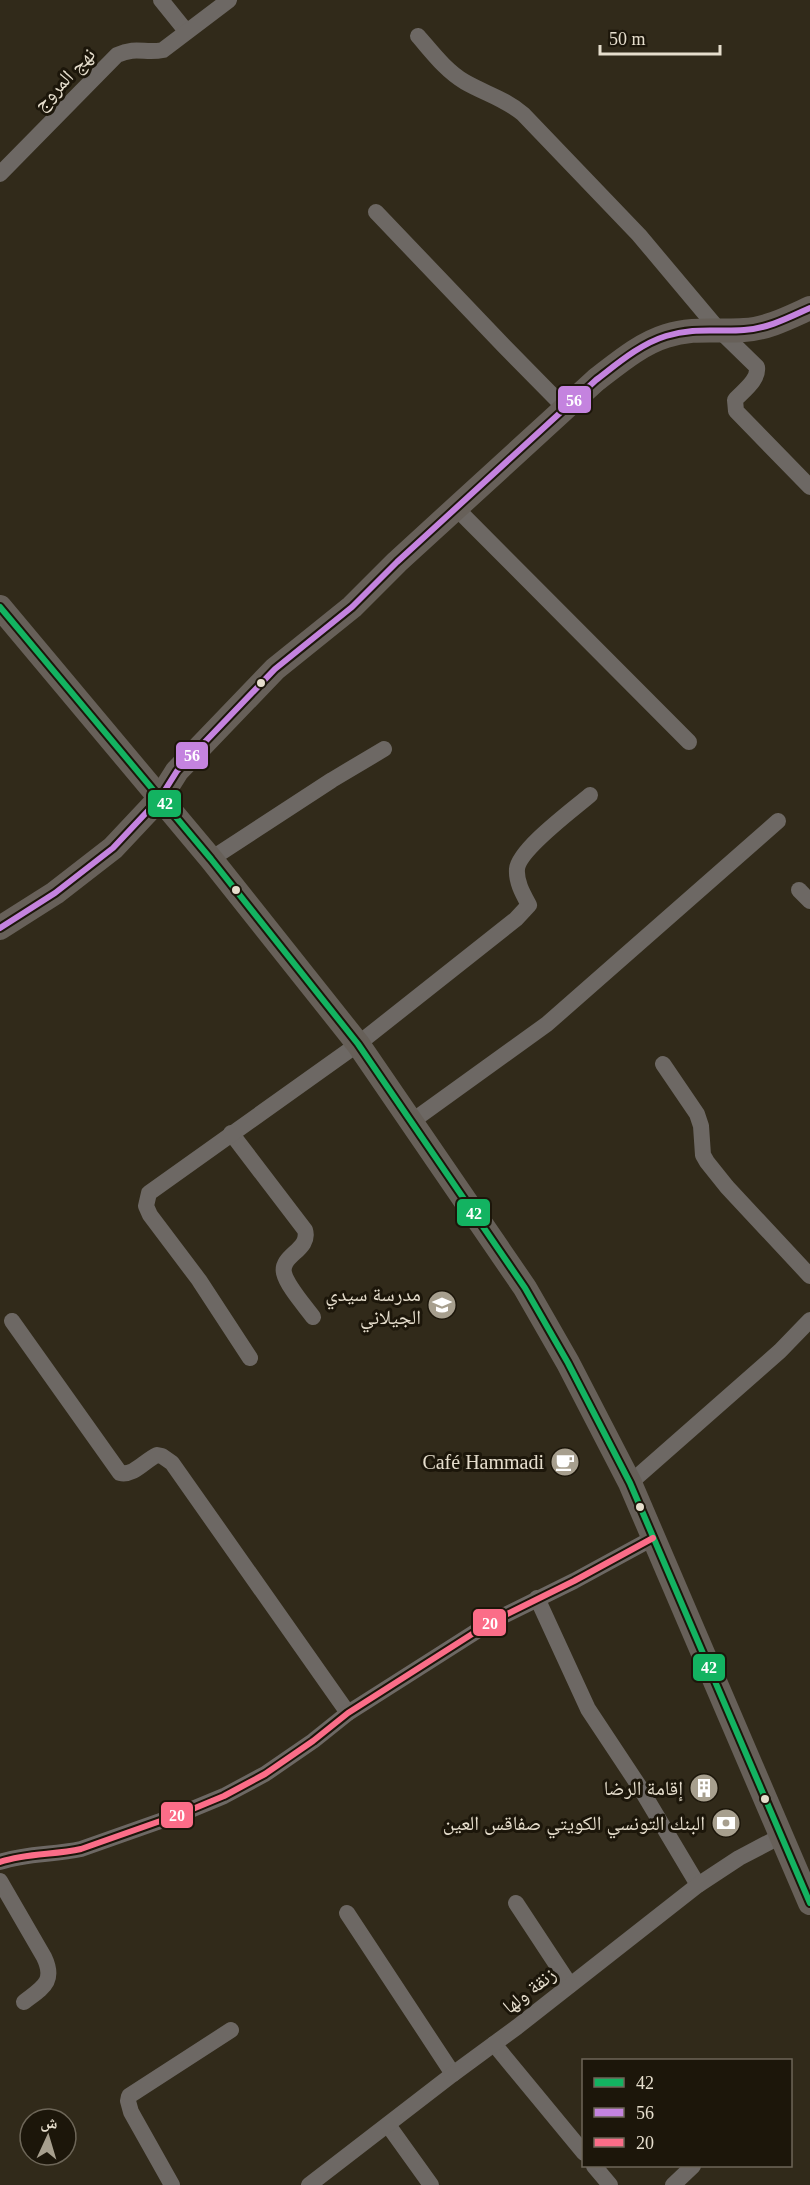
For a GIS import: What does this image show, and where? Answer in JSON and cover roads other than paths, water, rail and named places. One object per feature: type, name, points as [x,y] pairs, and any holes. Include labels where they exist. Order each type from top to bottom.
[{"type":"main road","points":[[0,928],[54,892],[113,848],[160,798],[177,771],[275,669],[352,607],[397,562],[596,381],[630,355],[664,337],[692,330],[746,331],[771,324],[810,308]]},
{"type":"main road","points":[[0,607],[211,859],[358,1044],[525,1288],[568,1363],[630,1483],[810,1903]]},
{"type":"street","points":[[161,0],[186,31]]},
{"type":"street","name":"نهج المروج","points":[[0,174],[117,55],[128,50],[154,52],[163,50],[230,0]]},
{"type":"street","points":[[418,36],[449,70],[464,82],[510,102],[523,114],[639,235],[718,329],[757,367],[758,373],[735,400],[736,411],[810,487]]},
{"type":"street","points":[[376,212],[566,409]]},
{"type":"street","points":[[456,508],[689,742]]},
{"type":"street","points":[[211,859],[384,749]]},
{"type":"street","points":[[250,1358],[199,1280],[146,1206],[149,1193],[358,1044],[516,919],[529,905],[520,889],[517,867],[521,858],[590,795]]},
{"type":"street","points":[[411,1122],[547,1024],[778,821]]},
{"type":"street","points":[[663,1064],[697,1114],[701,1126],[703,1155],[707,1162],[810,1276]]},
{"type":"street","points":[[231,1133],[305,1230],[304,1243],[285,1264],[284,1271],[286,1279],[313,1317]]},
{"type":"street","points":[[630,1483],[780,1351],[810,1320]]},
{"type":"street","points":[[12,1321],[120,1473],[132,1472],[157,1455],[172,1463],[348,1713]]},
{"type":"street","points":[[0,1862],[81,1849],[204,1805],[265,1774],[313,1741],[348,1713],[491,1622],[574,1581],[653,1538]]},
{"type":"street","points":[[537,1598],[588,1709],[633,1776],[698,1885]]},
{"type":"street","name":"زنقة ولها","points":[[309,2185],[698,1885],[739,1858],[780,1836]]},
{"type":"street","points":[[0,1881],[44,1957],[49,1970],[44,1987],[24,2002]]},
{"type":"street","points":[[516,1903],[570,1985]]},
{"type":"street","points":[[347,1913],[453,2074]]},
{"type":"street","points":[[172,2185],[131,2112],[129,2096],[231,2030]]},
{"type":"street","points":[[494,2044],[582,2151]]},
{"type":"street","points":[[388,2125],[431,2185]]},
{"type":"street","points":[[595,2167],[610,2185]]},
{"type":"street","points":[[673,2185],[692,2167]]},
{"type":"place","name":"مدرسة سيدي الجيلاني","points":[[442,1305]]},
{"type":"place","name":"Café Hammadi","points":[[565,1462]]},
{"type":"place","name":"إقامة الرضا","points":[[704,1788]]},
{"type":"place","name":"البنك التونسي الكويتي صفاقس العين","points":[[726,1823]]}]
